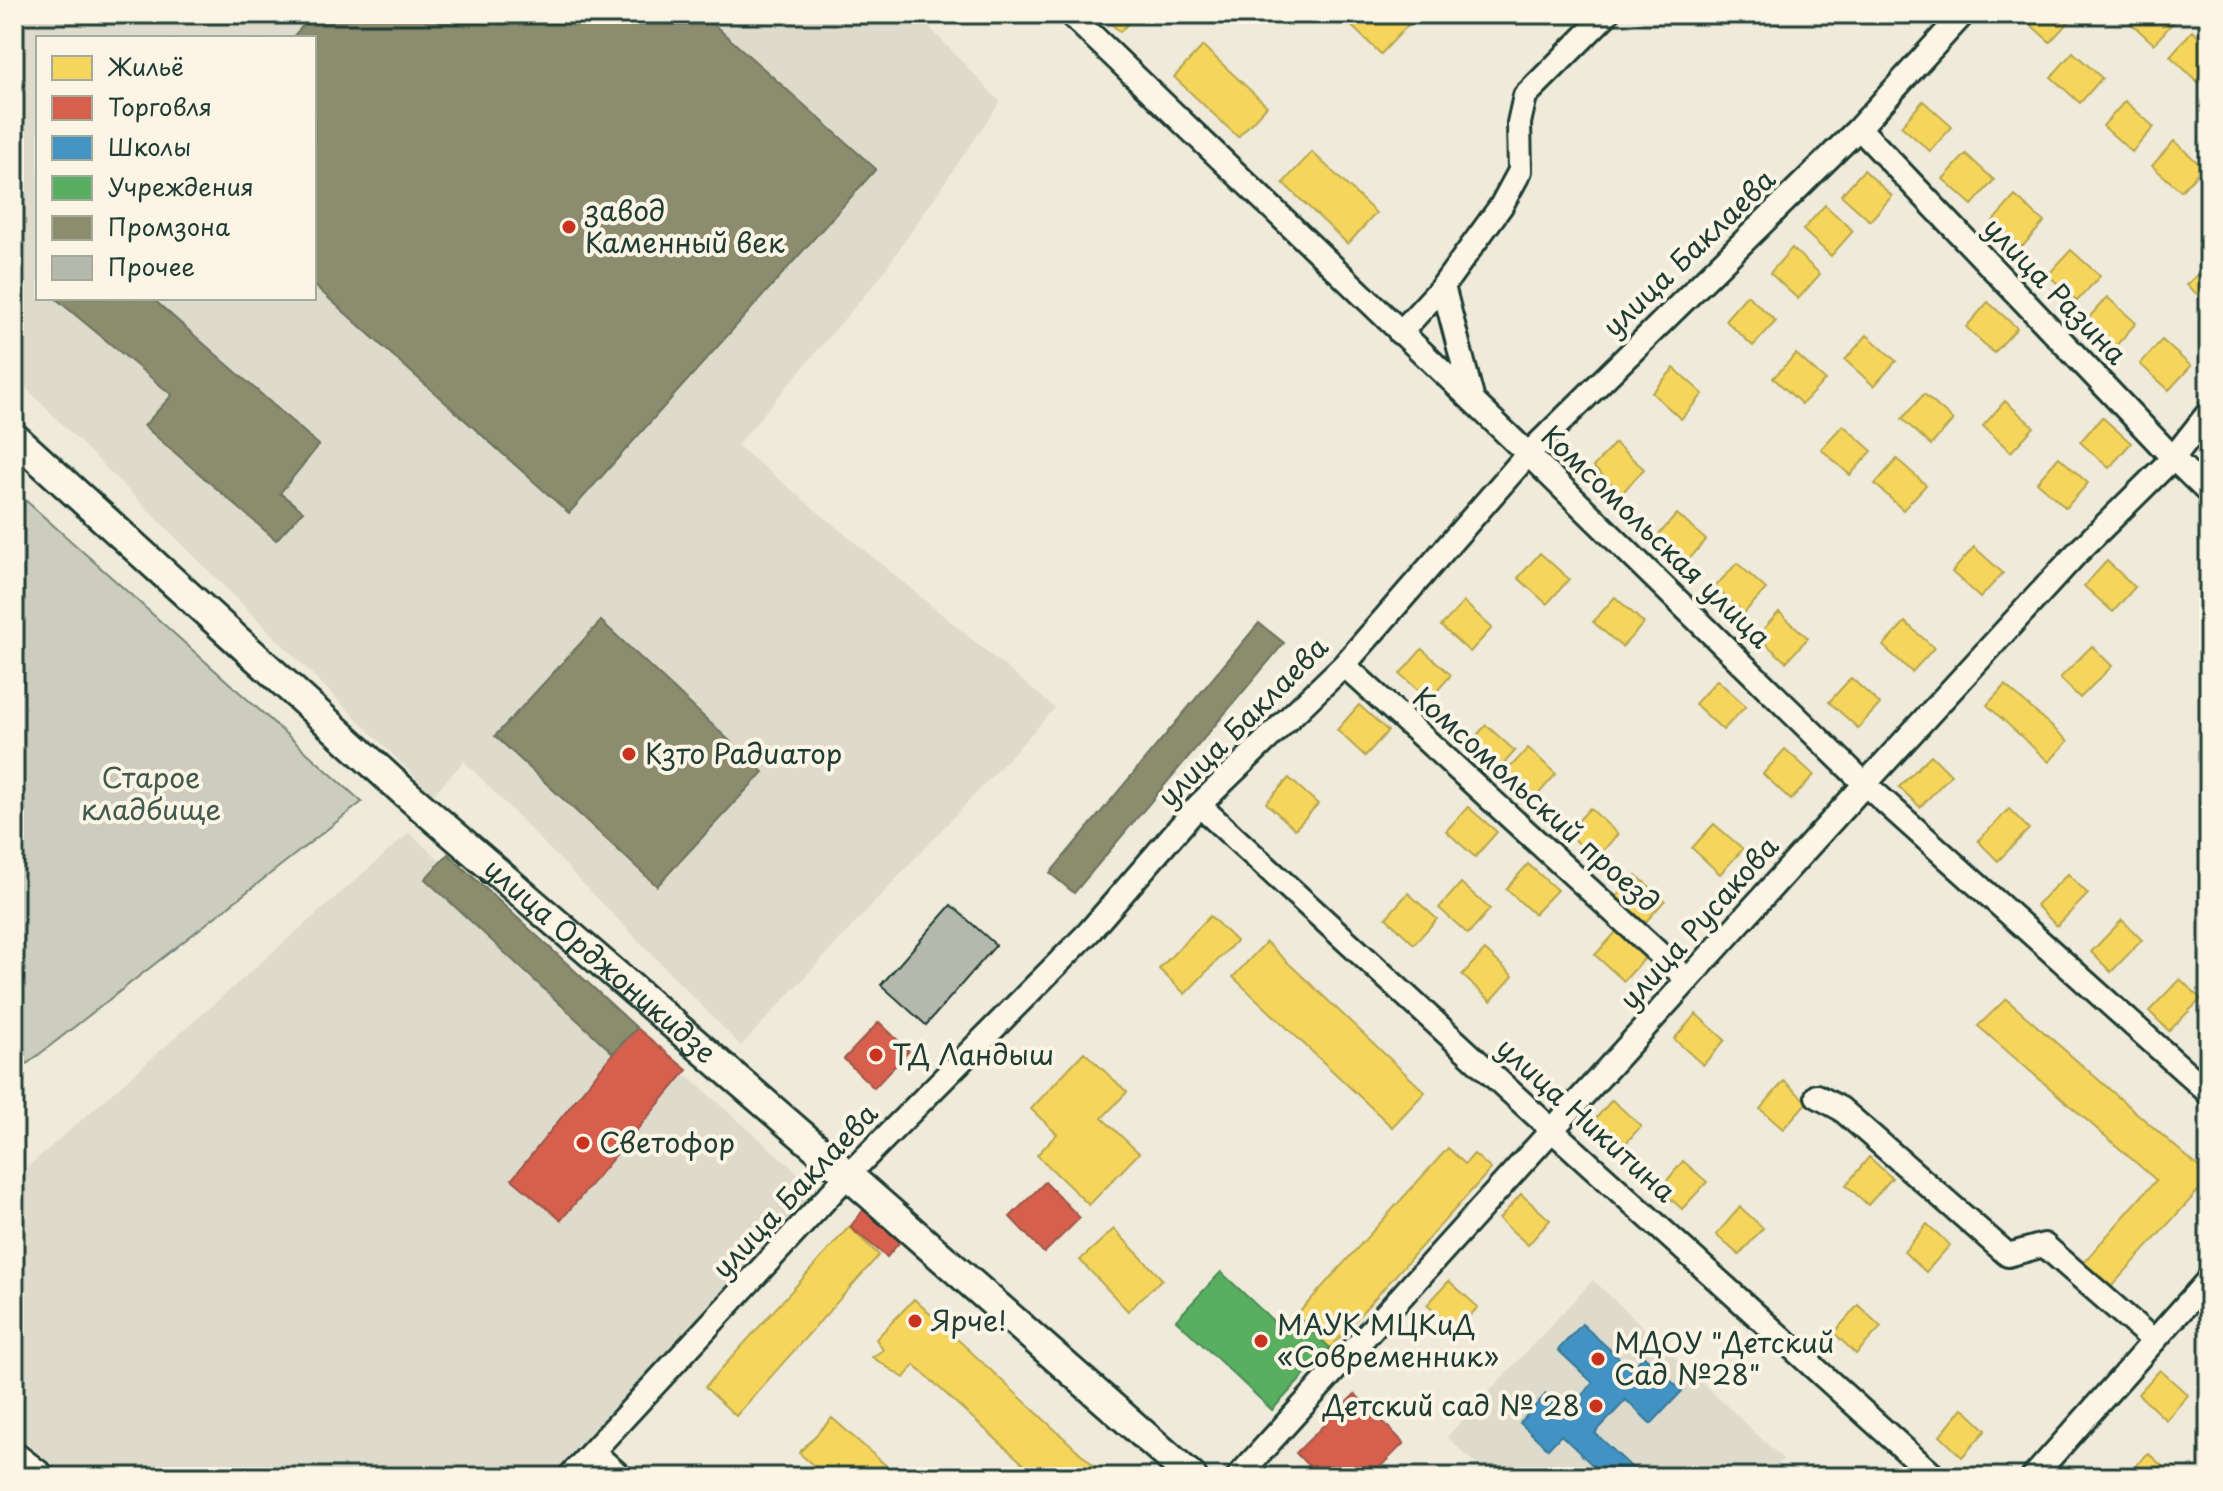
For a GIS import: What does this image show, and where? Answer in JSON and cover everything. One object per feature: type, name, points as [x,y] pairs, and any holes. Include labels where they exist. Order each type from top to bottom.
[{"type":"main road","name":"улица Орджоникидзе","points":[[14,437],[403,791],[1192,1477]]},
{"type":"street","name":"Комсомольская улица","points":[[1070,14],[1528,454],[1865,784],[2209,1093]]},
{"type":"street","points":[[1400,333],[1443,286],[1501,206],[1520,171],[1519,123],[1525,96],[1607,14]]},
{"type":"street","name":"улица Баклаева","points":[[569,1477],[848,1175],[1089,932],[1199,805],[1344,665],[1528,454],[1859,128],[1963,14]]},
{"type":"street","name":"улица Разина","points":[[1859,128],[2209,493]]},
{"type":"street","points":[[1443,286],[1473,402]]},
{"type":"street","name":"улица Русакова","points":[[1238,1477],[2075,555],[2173,458],[2209,412]]},
{"type":"street","name":"Комсомольский проезд","points":[[1344,665],[1688,980]]},
{"type":"street","name":"улица Никитина","points":[[1199,805],[1935,1477]]},
{"type":"street","points":[[1817,1096],[1841,1109],[2008,1255],[2044,1245],[2154,1341]]},
{"type":"street","points":[[2033,1477],[2209,1279]]},
{"type":"street","points":[[593,1452],[621,1477]]},
{"type":"street","points":[[14,1453],[45,1477]]},
{"type":"shaded area","points":[[14,14],[917,14],[1000,102],[880,277],[737,445],[1055,708],[741,1046],[464,761],[433,795],[14,376]]},
{"type":"shaded area","points":[[409,833],[821,1193],[559,1477],[65,1477],[14,1432],[14,1179]]},
{"type":"shaded area","name":"МДОУ \"Детский Сад №28\"","points":[[1593,1280],[1783,1459],[1766,1477],[1490,1477],[1447,1437]]},
{"type":"green space","name":"Старое кладбище","points":[[14,490],[362,802],[14,1074]]},
{"type":"building: Жильё","points":[[1101,14],[1137,14],[1120,32]]},
{"type":"building: Жильё","points":[[1339,14],[1399,14],[1409,24],[1381,54]]},
{"type":"building: Жильё","points":[[2068,14],[2072,18],[2050,42],[2021,16]]},
{"type":"building: Жильё","points":[[2129,14],[2171,14],[2176,19],[2154,44],[2125,18]]},
{"type":"building: Жильё","points":[[2192,31],[2209,46],[2209,70],[2198,82],[2170,56]]},
{"type":"building: Жильё","points":[[1203,46],[1267,106],[1238,137],[1174,77]]},
{"type":"building: Жильё","points":[[2073,52],[2102,78],[2080,103],[2051,77]]},
{"type":"building: Жильё","points":[[1923,101],[1952,127],[1930,151],[1901,126]]},
{"type":"building: Жильё","points":[[2125,101],[2154,127],[2132,152],[2103,126]]},
{"type":"building: Жильё","points":[[2174,141],[2203,167],[2181,191],[2152,166]]},
{"type":"building: Жильё","points":[[1312,152],[1376,213],[1348,244],[1283,183]]},
{"type":"building: Жильё","points":[[1966,154],[1994,180],[1972,205],[1943,179]]},
{"type":"building: Жильё","points":[[1864,170],[1892,196],[1870,221],[1841,195]]},
{"type":"building: Жильё","points":[[2015,196],[2044,222],[2022,247],[1993,221]]},
{"type":"building: Жильё","points":[[1825,205],[1853,231],[1831,256],[1803,230]]},
{"type":"building: Жильё","points":[[1792,248],[1820,274],[1798,299],[1770,273]]},
{"type":"building: Жильё","points":[[2071,250],[2100,276],[2077,301],[2048,275]]},
{"type":"building: Жильё","points":[[2200,273],[2209,280],[2209,292],[2202,298],[2186,285]]},
{"type":"building: Жильё","points":[[1747,295],[1776,321],[1753,346],[1725,320]]},
{"type":"building: Жильё","points":[[2107,297],[2136,323],[2114,348],[2085,322]]},
{"type":"building: Жильё","points":[[1988,302],[2017,328],[1994,353],[1966,327]]},
{"type":"building: Жильё","points":[[1867,335],[1896,361],[1874,386],[1845,360]]},
{"type":"building: Жильё","points":[[2162,340],[2191,366],[2169,390],[2140,364]]},
{"type":"building: Жильё","points":[[1796,354],[1825,380],[1802,404],[1773,378]]},
{"type":"building: Жильё","points":[[1674,368],[1703,394],[1681,419],[1652,393]]},
{"type":"building: Жильё","points":[[1924,394],[1953,420],[1931,445],[1902,419]]},
{"type":"building: Жильё","points":[[2005,401],[2034,427],[2011,452],[1983,426]]},
{"type":"building: Жильё","points":[[2102,417],[2131,443],[2109,468],[2080,442]]},
{"type":"building: Жильё","points":[[1843,425],[1872,451],[1850,475],[1821,449]]},
{"type":"building: Жильё","points":[[1615,443],[1644,469],[1622,493],[1593,467]]},
{"type":"building: Жильё","points":[[2059,457],[2088,483],[2066,508],[2037,482]]},
{"type":"building: Жильё","points":[[1897,459],[1926,485],[1903,510],[1875,484]]},
{"type":"building: Жильё","points":[[1677,514],[1706,540],[1684,565],[1655,539]]},
{"type":"building: Жильё","points":[[1974,547],[2003,573],[1980,598],[1952,572]]},
{"type":"building: Жильё","points":[[1540,553],[1569,579],[1547,604],[1518,578]]},
{"type":"building: Жильё","points":[[2107,561],[2135,587],[2113,612],[2084,586]]},
{"type":"building: Жильё","points":[[1737,563],[1766,589],[1744,613],[1715,587]]},
{"type":"building: Жильё","points":[[1615,597],[1644,623],[1622,647],[1593,622]]},
{"type":"building: Жильё","points":[[1464,602],[1492,628],[1470,652],[1441,626]]},
{"type":"building: Жильё","points":[[1779,612],[1808,638],[1786,662],[1757,636]]},
{"type":"building: Жильё","points":[[1905,622],[1934,648],[1912,672],[1883,646]]},
{"type":"building: Жильё","points":[[2092,646],[2112,666],[2080,698],[2060,678]]},
{"type":"building: Жильё","points":[[1422,649],[1451,675],[1429,700],[1400,674]]},
{"type":"building: Жильё","points":[[1851,678],[1880,704],[1858,728],[1829,702]]},
{"type":"building: Жильё","points":[[1717,680],[1746,706],[1723,730],[1695,704]]},
{"type":"building: Жильё","points":[[2005,685],[2068,741],[2049,762],[1987,705]]},
{"type":"building: Жильё","points":[[1359,705],[1388,731],[1365,756],[1337,730]]},
{"type":"building: Жильё","points":[[1486,725],[1515,751],[1493,776],[1464,750]]},
{"type":"building: Жильё","points":[[1528,748],[1556,774],[1534,799],[1505,773]]},
{"type":"building: Жильё","points":[[1785,749],[1814,775],[1791,800],[1763,774]]},
{"type":"building: Жильё","points":[[1931,755],[1951,775],[1920,807],[1899,787]]},
{"type":"building: Жильё","points":[[1289,778],[1318,804],[1295,829],[1266,803]]},
{"type":"building: Жильё","points":[[1468,807],[1497,832],[1475,857],[1446,831]]},
{"type":"building: Жильё","points":[[1590,808],[1618,834],[1596,859],[1567,833]]},
{"type":"building: Жильё","points":[[2009,809],[2029,829],[1998,861],[1978,841]]},
{"type":"building: Жильё","points":[[1714,824],[1743,849],[1720,874],[1692,848]]},
{"type":"building: Жильё","points":[[1528,864],[1557,890],[1534,914],[1506,889]]},
{"type":"building: Жильё","points":[[2068,874],[2088,894],[2057,926],[2036,905]]},
{"type":"building: Жильё","points":[[1636,875],[1665,900],[1643,925],[1614,899]]},
{"type":"building: Жильё","points":[[1461,883],[1490,909],[1468,934],[1439,908]]},
{"type":"building: Жильё","points":[[1408,893],[1437,919],[1414,944],[1386,918]]},
{"type":"building: Жильё","points":[[1210,916],[1236,941],[1185,994],[1159,969]]},
{"type":"building: Жильё","points":[[2122,920],[2142,940],[2111,972],[2091,952]]},
{"type":"building: Жильё","points":[[1617,931],[1646,957],[1624,981],[1595,955]]},
{"type":"building: Жильё","points":[[1266,942],[1425,1092],[1392,1127],[1233,977]]},
{"type":"building: Жильё","points":[[1485,950],[1513,976],[1491,1001],[1462,975]]},
{"type":"building: Жильё","points":[[2180,979],[2201,999],[2169,1031],[2149,1011]]},
{"type":"building: Жильё","points":[[2006,999],[2209,1176],[2111,1287],[2082,1264],[2156,1180],[1978,1026]]},
{"type":"building: Жильё","points":[[1696,1014],[1725,1040],[1703,1065],[1674,1039]]},
{"type":"building: Жильё","points":[[1084,1052],[1127,1092],[1102,1118],[1139,1153],[1089,1205],[1037,1155],[1057,1134],[1031,1109]]},
{"type":"building: Жильё","points":[[1784,1081],[1807,1102],[1783,1129],[1760,1109]]},
{"type":"building: Жильё","points":[[1612,1100],[1641,1126],[1619,1151],[1590,1125]]},
{"type":"building: Жильё","points":[[1448,1148],[1465,1164],[1474,1154],[1491,1169],[1330,1348],[1295,1317]]},
{"type":"building: Жильё","points":[[1869,1157],[1892,1178],[1868,1205],[1846,1185]]},
{"type":"building: Жильё","points":[[1683,1161],[1707,1182],[1682,1209],[1660,1189]]},
{"type":"building: Жильё","points":[[1521,1194],[1550,1220],[1528,1245],[1499,1219]]},
{"type":"building: Жильё","points":[[1740,1207],[1763,1228],[1739,1255],[1716,1235]]},
{"type":"building: Жильё","points":[[1927,1224],[1950,1245],[1926,1272],[1904,1252]]},
{"type":"building: Жильё","points":[[849,1227],[879,1255],[736,1416],[705,1387]]},
{"type":"building: Жильё","points":[[1114,1229],[1162,1279],[1128,1311],[1080,1260]]},
{"type":"building: Жильё","points":[[1449,1281],[1478,1307],[1456,1331],[1427,1305]]},
{"type":"building: Жильё","points":[[914,1299],[1106,1477],[1038,1477],[914,1365],[904,1378],[872,1357],[883,1350],[876,1339]]},
{"type":"building: Жильё","points":[[1858,1305],[1881,1327],[1856,1354],[1834,1333]]},
{"type":"building: Жильё","points":[[2160,1370],[2188,1395],[2166,1420],[2138,1394]]},
{"type":"building: Жильё","points":[[1963,1408],[1986,1430],[1962,1457],[1940,1436]]},
{"type":"building: Жильё","points":[[832,1418],[899,1477],[827,1477],[799,1453]]},
{"type":"building: Жильё","points":[[2148,1453],[2174,1477],[2126,1477]]},
{"type":"building: Торговля","name":"ТД Ландыш","points":[[879,1022],[909,1051],[874,1088],[844,1059]]},
{"type":"building: Торговля","name":"Светофор","points":[[637,1028],[687,1070],[561,1220],[512,1179],[613,1053]]},
{"type":"building: Торговля","points":[[1045,1182],[1080,1218],[1044,1253],[1010,1217]]},
{"type":"building: Торговля","points":[[865,1208],[903,1238],[887,1257],[850,1227]]},
{"type":"building: Торговля","points":[[1355,1394],[1404,1443],[1370,1477],[1319,1477],[1296,1453]]},
{"type":"building: Школы","name":"Детский сад № 28","points":[[1582,1324],[1631,1369],[1644,1356],[1682,1391],[1651,1424],[1626,1400],[1595,1433],[1642,1477],[1605,1477],[1561,1435],[1548,1449],[1520,1423],[1546,1394],[1566,1413],[1593,1383],[1558,1350]]},
{"type":"building: Учреждения","name":"МАУК МЦКиД «Современник»","points":[[1221,1272],[1287,1334],[1301,1320],[1330,1348],[1272,1410],[1176,1320]]},
{"type":"building: Промзона","name":"завод Каменный век","points":[[313,14],[702,14],[876,169],[569,513],[316,287],[316,36],[294,36]]},
{"type":"building: Промзона","points":[[57,300],[154,300],[319,445],[280,493],[303,511],[276,540],[144,426],[172,395]]},
{"type":"building: Промзона","name":"Кзто Радиатор","points":[[601,621],[763,772],[657,886],[495,736]]},
{"type":"building: Промзона","points":[[1259,623],[1284,643],[1074,893],[1050,873]]},
{"type":"building: Промзона","points":[[448,854],[637,1028],[613,1053],[425,879]]},
{"type":"building: Прочее","points":[[951,905],[996,945],[926,1025],[881,985]]},
{"type":"place","name":"завод Каменный век","points":[[569,227]]},
{"type":"place","name":"Кзто Радиатор","points":[[629,754]]},
{"type":"place","name":"ТД Ландыш","points":[[876,1055]]},
{"type":"place","name":"Светофор","points":[[583,1143]]},
{"type":"place","name":"Ярче!","points":[[915,1321]]},
{"type":"place","name":"МАУК МЦКиД «Современник»","points":[[1261,1341]]},
{"type":"place","name":"МДОУ \"Детский Сад №28\"","points":[[1598,1359]]},
{"type":"place","name":"Детский сад № 28","points":[[1596,1406]]}]
